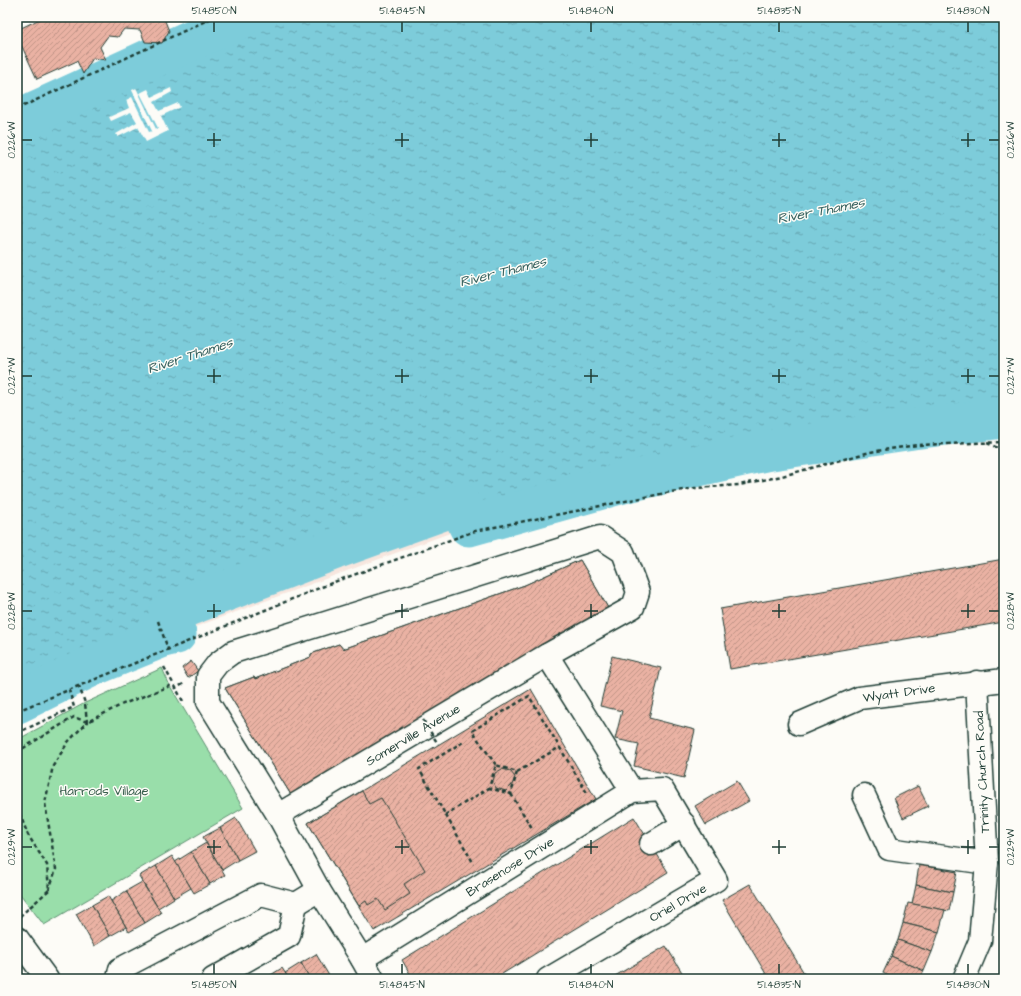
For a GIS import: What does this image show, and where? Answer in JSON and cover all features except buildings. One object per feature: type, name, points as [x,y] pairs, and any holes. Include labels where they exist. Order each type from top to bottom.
[{"type":"street","name":"Somerville Avenue","points":[[600,537],[622,552],[638,592],[633,607],[547,655],[278,815],[208,702],[208,676],[218,663],[233,652],[600,537]]},
{"type":"street","points":[[547,655],[632,791]]},
{"type":"street","name":"Wyatt Drive","points":[[799,724],[859,698],[977,682],[1004,680]]},
{"type":"street","name":"Trinity Church Road","points":[[964,979],[980,941],[986,863],[977,682]]},
{"type":"street","name":"Brasenose Drive","points":[[362,959],[632,791],[662,789]]},
{"type":"street","name":"Oriel Drive","points":[[548,979],[716,880],[662,789]]},
{"type":"street","points":[[864,795],[889,850],[986,863]]},
{"type":"street","points":[[278,815],[319,890],[373,979]]},
{"type":"street","points":[[651,844],[684,824]]},
{"type":"street","points":[[118,979],[120,969],[261,895],[296,904],[319,890]]},
{"type":"street","points":[[213,979],[289,936],[296,904]]},
{"type":"street","points":[[17,938],[47,979]]},
{"type":"path","points":[[204,17],[206,21]]},
{"type":"path","points":[[17,109],[214,17]]},
{"type":"path","points":[[986,443],[1004,451]]},
{"type":"path","points":[[158,621],[168,649]]},
{"type":"path","points":[[79,686],[85,703],[87,722]]},
{"type":"path","points":[[17,919],[49,890],[56,869],[45,803],[52,766],[68,742],[87,722],[123,704],[170,686]]},
{"type":"path","points":[[17,733],[74,707],[69,690]]},
{"type":"path","points":[[517,772],[496,765],[472,731],[529,696],[588,793],[582,796]]},
{"type":"path","points":[[17,752],[74,717],[87,722]]},
{"type":"path","points":[[423,720],[438,744]]},
{"type":"path","points":[[463,742],[419,769],[475,865]]},
{"type":"path","points":[[511,794],[517,772],[560,747]]},
{"type":"path","points":[[445,815],[489,788],[496,765]]},
{"type":"path","points":[[489,788],[511,794],[533,830]]},
{"type":"path","points":[[17,807],[28,835],[47,865],[49,890]]},
{"type":"shaded area","points":[[460,504],[469,526],[176,634],[169,613],[335,549]]},
{"type":"green space","name":"Harrods Village","points":[[162,668],[170,686],[243,808],[44,925],[17,890],[17,740],[85,703]]},
{"type":"water","name":"River Thames","points":[[242,17],[1004,17],[1004,418],[913,429],[765,451],[623,483],[469,526],[459,504],[335,549],[170,613],[176,634],[163,637],[92,666],[17,703],[17,120]]},
{"type":"pier","points":[[127,69],[156,129],[158,128],[140,93],[148,89],[152,97],[171,88],[172,92],[154,102],[159,111],[178,103],[180,107],[161,116],[168,131],[146,142],[138,127],[118,137],[116,134],[137,122],[131,112],[111,121],[109,117],[129,108],[126,100],[132,97],[149,132],[152,131],[123,72]]},
{"type":"waterway","points":[[17,120],[242,17]]},
{"type":"waterway","points":[[17,703],[92,666],[163,637],[176,634],[169,613],[335,549],[460,504],[469,526],[623,483],[765,451],[913,429],[1004,418]]}]
